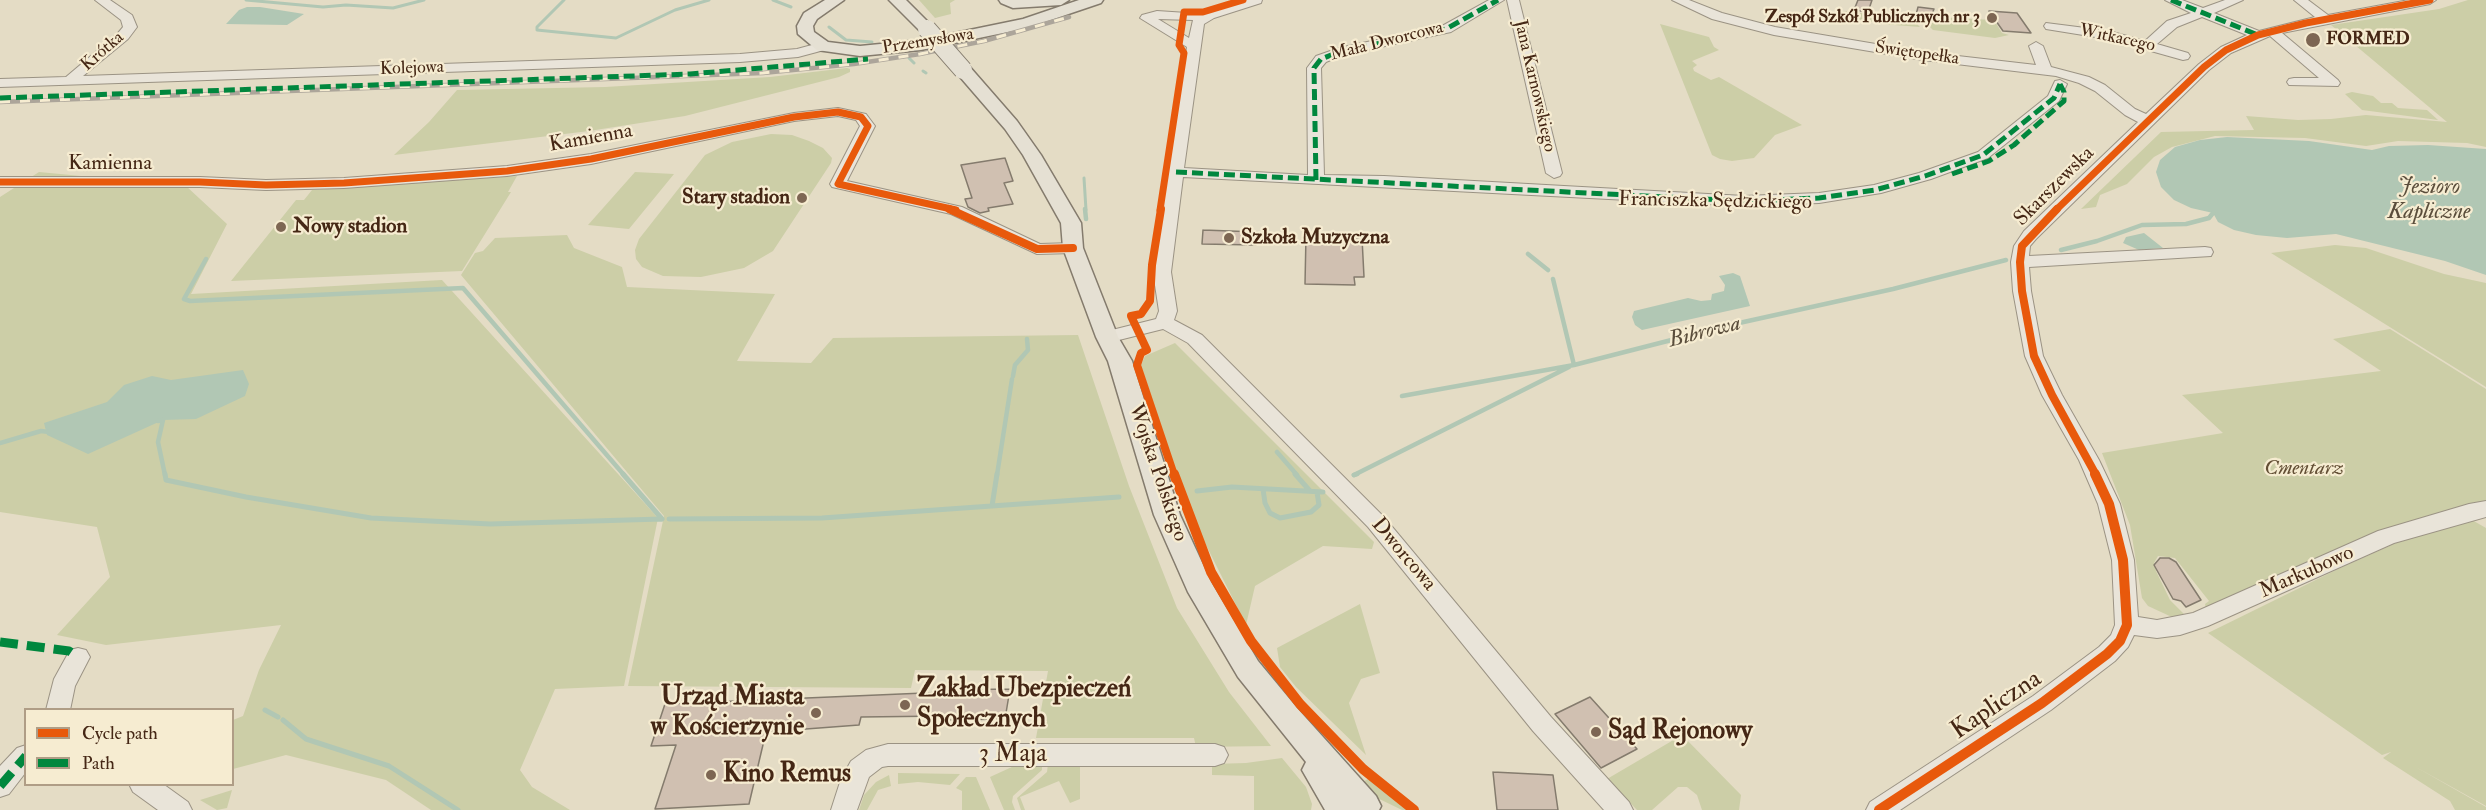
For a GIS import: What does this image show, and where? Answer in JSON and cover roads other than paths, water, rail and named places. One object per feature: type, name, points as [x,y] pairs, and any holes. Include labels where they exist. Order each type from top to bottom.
[{"type":"main road","name":"Wojska Polskiego","points":[[897,0],[927,29],[963,70],[1011,125],[1032,154],[1049,186],[1059,231],[1072,248],[1107,338],[1120,361],[1167,515],[1198,585],[1248,669],[1360,809]]},
{"type":"main road","points":[[993,0],[1010,18],[1027,23]]},
{"type":"main road","points":[[1010,2],[1061,0]]},
{"type":"main road","name":"Przemysłowa","points":[[823,46],[860,51],[892,49],[1027,23],[1095,0]]},
{"type":"main road","points":[[823,46],[810,38],[805,26],[814,12],[838,1]]},
{"type":"main road","points":[[1010,2],[1024,12],[1027,23]]},
{"type":"street","name":"Krótka","points":[[70,80],[123,36],[130,27],[127,18],[101,0]]},
{"type":"street","points":[[1107,338],[1164,322],[1168,310],[1163,265],[1198,22],[1202,18],[1256,0]]},
{"type":"street","name":"Mała Dworcowa","points":[[1316,180],[1314,68],[1322,59],[1339,52],[1446,29],[1498,0]]},
{"type":"street","name":"Jana Karnowskiego","points":[[1513,0],[1554,173]]},
{"type":"street","name":"Świętopełka","points":[[1678,0],[1717,16],[1774,31],[2054,75],[2092,84],[2130,112],[2148,121]]},
{"type":"street","points":[[2171,0],[2202,13],[2266,33],[2332,83],[2294,82]]},
{"type":"street","points":[[2149,45],[2172,24],[2237,0]]},
{"type":"street","points":[[2300,0],[2325,19]]},
{"type":"street","name":"Skarszewska","points":[[2127,625],[2123,560],[2109,504],[2089,460],[2052,395],[2034,356],[2022,291],[2020,262],[2022,246],[2148,121],[2226,50],[2266,33],[2325,19],[2430,0]]},
{"type":"street","points":[[1194,43],[1187,43],[1143,15],[1189,15],[1202,18]]},
{"type":"street","name":"Witkacego","points":[[2051,27],[2109,35],[2183,56]]},
{"type":"street","name":"Kolejowa","points":[[0,83],[699,60],[798,53],[823,46]]},
{"type":"street","points":[[2036,46],[2054,75]]},
{"type":"street","name":"Franciszka Sędzickiego","points":[[1176,172],[1357,181],[1472,191],[1749,207],[1851,201],[1969,170],[2014,146],[2064,101],[2054,75]]},
{"type":"street","name":"Kamienna","points":[[0,182],[200,182],[266,185],[344,183],[507,171],[591,159],[794,117],[838,112],[861,117],[868,126],[838,184],[956,210],[1037,249],[1072,248]]},
{"type":"street","name":"Skarszewska","points":[[2020,262],[2205,252]]},
{"type":"street","name":"Dworcowa","points":[[1164,322],[1195,339],[1376,522],[1542,724],[1620,810]]},
{"type":"street","name":"Markubowo","points":[[2127,625],[2157,629],[2200,620],[2386,537],[2486,509]]},
{"type":"street","name":"Kapliczna","points":[[1879,810],[2042,703],[2107,654],[2121,641],[2127,625]]},
{"type":"street","points":[[58,708],[63,686],[78,657]]},
{"type":"street","name":"3 Maja","points":[[844,810],[854,779],[860,769],[875,758],[888,755],[1215,755]]},
{"type":"street","points":[[0,786],[24,758]]},
{"type":"street","points":[[145,786],[179,810]]},
{"type":"water","points":[[247,7],[304,14],[287,25],[226,24],[239,10]]},
{"type":"water","name":"Jezioro Kapliczne","points":[[2227,137],[2309,141],[2372,150],[2389,146],[2428,145],[2486,149],[2486,275],[2445,261],[2336,234],[2287,238],[2234,230],[2218,222],[2213,213],[2191,208],[2174,200],[2161,187],[2156,172],[2160,160],[2175,147],[2200,140]]},
{"type":"water","points":[[2144,233],[2163,248],[2139,250],[2123,243],[2126,237]]},
{"type":"water","points":[[1733,273],[1740,276],[1750,306],[1642,330],[1635,325],[1632,317],[1634,311],[1688,298],[1701,301],[1711,300],[1712,294],[1724,291],[1725,285],[1719,276]]},
{"type":"water","points":[[243,370],[249,384],[245,396],[196,419],[163,420],[88,454],[47,435],[44,423],[107,402],[124,385],[152,376],[171,380]]},
{"type":"waterway","name":"Bibrowa","points":[[246,0],[323,7],[346,5],[393,8],[424,0]]},
{"type":"waterway","name":"Bibrowa","points":[[564,0],[537,27],[537,30],[616,38],[675,10],[709,0]]},
{"type":"waterway","name":"Bibrowa","points":[[773,0],[791,7]]},
{"type":"waterway","name":"Bibrowa","points":[[829,27],[846,40],[872,42]]},
{"type":"waterway","name":"Bibrowa","points":[[909,58],[914,63]]},
{"type":"waterway","points":[[1084,178],[1086,210]]},
{"type":"waterway","points":[[1085,209],[1086,219]]},
{"type":"waterway","name":"Bibrowa","points":[[2061,250],[2097,241],[2142,225],[2186,224],[2209,218],[2213,213]]},
{"type":"waterway","points":[[1528,254],[1548,270]]},
{"type":"waterway","points":[[206,259],[184,299],[190,301],[463,288],[624,475]]},
{"type":"waterway","name":"Bibrowa","points":[[1574,365],[1730,325],[1893,289],[2006,260]]},
{"type":"waterway","points":[[1553,279],[1574,365]]},
{"type":"waterway","points":[[1013,376],[1015,365],[1028,350],[1027,339]]},
{"type":"waterway","name":"Bibrowa","points":[[1402,396],[1574,365]]},
{"type":"waterway","points":[[1357,474],[1354,475],[1569,367]]},
{"type":"waterway","points":[[997,475],[1012,379]]},
{"type":"waterway","points":[[158,421],[163,420],[158,442],[165,475]]},
{"type":"waterway","points":[[0,443],[41,431],[49,432]]},
{"type":"waterway","points":[[1277,452],[1297,475]]},
{"type":"waterway","points":[[165,474],[166,480],[246,497],[371,518],[490,524],[662,519],[623,474]]},
{"type":"waterway","points":[[992,506],[997,474]]},
{"type":"waterway","points":[[1295,474],[1310,491]]},
{"type":"waterway","points":[[1197,491],[1232,487],[1323,492]]},
{"type":"waterway","points":[[1263,489],[1265,503],[1270,513],[1280,518],[1311,512],[1319,505],[1317,492]]},
{"type":"waterway","points":[[992,506],[1119,497]]},
{"type":"waterway","points":[[669,519],[822,518],[992,506]]},
{"type":"waterway","points":[[265,710],[278,717]]},
{"type":"waterway","points":[[283,720],[306,739],[389,766],[458,810]]},
{"type":"railway","points":[[0,102],[763,73],[854,64],[920,54],[984,41],[1069,17]]},
{"type":"place","name":"Zespół Szkół Publicznych nr 3","points":[[1992,18]]},
{"type":"place","name":"FORMED","points":[[2313,40]]},
{"type":"place","name":"Stary stadion","points":[[802,198]]},
{"type":"place","name":"Nowy stadion","points":[[281,227]]},
{"type":"place","name":"Szkoła Muzyczna","points":[[1229,238]]},
{"type":"place","name":"Zakład Ubezpieczeń Społecznych","points":[[905,705]]},
{"type":"place","name":"Urząd Miasta w Kościerzynie","points":[[816,713]]},
{"type":"place","name":"Sąd Rejonowy","points":[[1596,732]]},
{"type":"place","name":"Kino Remus","points":[[711,775]]},
{"type":"park label","name":"Cmentarz","points":[[2304,469]]}]
